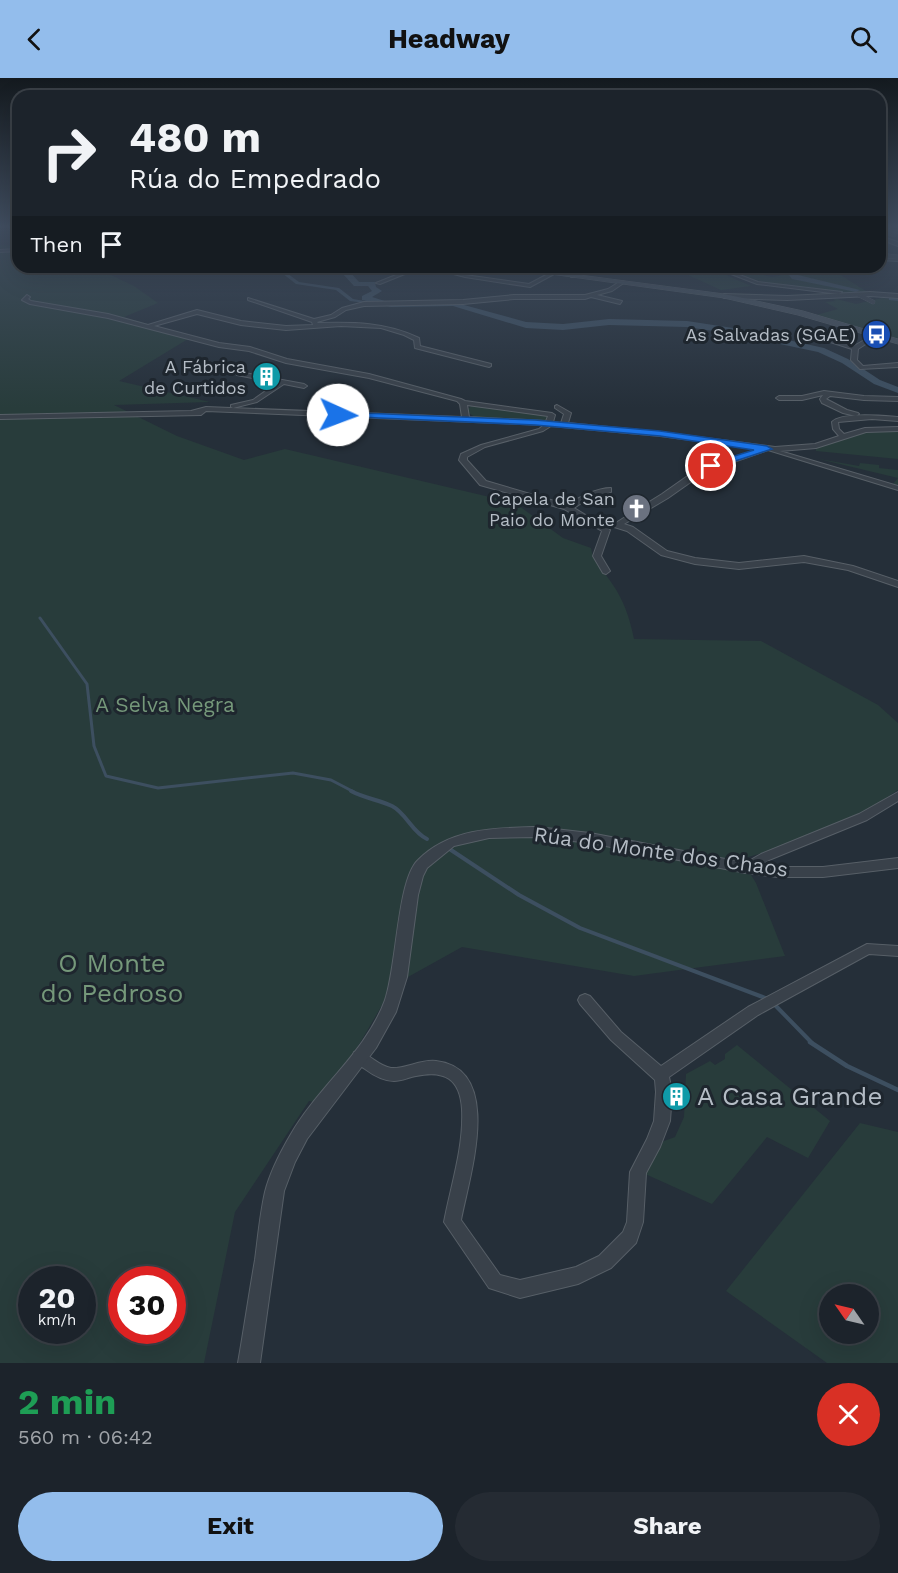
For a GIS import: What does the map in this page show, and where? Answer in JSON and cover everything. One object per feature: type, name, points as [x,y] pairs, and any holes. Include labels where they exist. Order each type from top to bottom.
[{"type":"main road","points":[[666,288],[724,296],[800,313],[898,342]]},
{"type":"street","points":[[590,296],[613,288]]},
{"type":"street","points":[[794,288],[847,295]]},
{"type":"street","points":[[724,296],[813,298],[847,295],[898,296]]},
{"type":"street","points":[[859,295],[873,302]]},
{"type":"street","points":[[148,326],[196,312],[229,321],[282,328],[315,323],[347,308],[364,304],[590,296],[620,302]]},
{"type":"street","points":[[27,297],[25,300],[30,302],[70,308],[219,345],[250,349],[286,361],[369,376],[459,399],[464,403],[549,414],[553,417],[549,423],[535,433],[474,449],[464,456],[463,460],[483,483],[569,508],[606,530]]},
{"type":"street","points":[[250,299],[315,323],[355,329],[398,331],[417,339],[418,348],[489,364]]},
{"type":"street","points":[[827,340],[855,348],[875,336]]},
{"type":"street","points":[[855,348],[854,360],[862,368],[898,365]]},
{"type":"street","points":[[239,374],[304,386]]},
{"type":"street","points":[[0,417],[196,411],[252,402],[283,382]]},
{"type":"street","points":[[829,393],[823,399],[826,403],[845,412],[898,419]]},
{"type":"street","points":[[779,398],[794,399],[829,393],[864,398],[898,399]]},
{"type":"street","points":[[464,403],[466,419]]},
{"type":"street","points":[[557,407],[568,413],[564,425]]},
{"type":"street","points":[[210,409],[262,412]]},
{"type":"street","points":[[196,411],[549,423],[771,449],[816,446],[870,429],[898,429]]},
{"type":"street","points":[[843,437],[836,429],[836,421],[871,417]]},
{"type":"street","points":[[611,429],[621,424]]},
{"type":"street","points":[[606,571],[597,556],[606,530],[618,525],[702,470],[771,449],[898,488]]},
{"type":"street","points":[[569,508],[580,500],[608,490]]},
{"type":"street","points":[[618,525],[630,529],[664,552],[695,561],[739,566],[804,560],[850,568],[898,584]]},
{"type":"street","points":[[744,869],[765,857],[864,817],[898,796]]},
{"type":"street","name":"Rúa do Monte dos Chaos","points":[[249,1363],[275,1191],[282,1170],[306,1126],[359,1057],[387,1014],[398,986],[415,877],[425,861],[448,844],[461,838],[488,833],[552,833],[626,844],[744,869],[778,872],[829,873],[898,863]]},
{"type":"street","points":[[660,1075],[769,1002],[867,949],[898,951]]},
{"type":"street","points":[[359,1057],[386,1075],[394,1076],[437,1067],[451,1070],[465,1083],[471,1099],[466,1164],[452,1222],[495,1282],[520,1289],[578,1275],[605,1262],[630,1237],[635,1222],[638,1172],[662,1121],[664,1092],[660,1075],[616,1036],[585,1000]]},
{"type":"green space","points":[[0,288],[137,288],[158,303],[124,317],[148,324],[160,332],[188,339],[119,381],[210,402],[114,405],[177,436],[244,460],[285,449],[515,503],[563,538],[591,548],[597,563],[617,591],[634,639],[761,641],[878,705],[898,723],[898,790],[861,813],[822,831],[782,847],[741,859],[756,883],[785,956],[634,976],[462,947],[408,977],[403,893],[403,908],[392,978],[385,1000],[357,1048],[314,1102],[309,1101],[235,1212],[204,1363],[0,1363]]},
{"type":"green space","points":[[805,288],[861,288],[869,293],[853,294]]},
{"type":"green space","points":[[882,298],[898,300],[898,340],[816,315],[838,309],[825,302],[837,299],[856,304]]},
{"type":"green space","points":[[472,405],[549,415],[544,421],[476,418],[466,411]]},
{"type":"green space","points":[[898,431],[898,459],[816,451],[816,448],[863,433]]},
{"type":"green space","points":[[819,459],[859,466],[860,463],[879,465],[879,468],[898,470],[898,478]]},
{"type":"green space","points":[[737,1045],[830,1121],[808,1158],[767,1137],[712,1204],[643,1173],[656,1144],[675,1137],[684,1117],[686,1074],[710,1061],[715,1065],[725,1059],[725,1054]]},
{"type":"green space","points":[[860,1123],[898,1132],[898,1363],[827,1363],[726,1291]]},
{"type":"waterway","points":[[330,288],[337,289],[352,300],[374,303]]},
{"type":"waterway","points":[[372,288],[378,291],[365,298],[391,305],[453,304],[526,325],[563,327],[609,322],[687,324],[733,331],[821,350],[845,361],[877,382],[898,390]]},
{"type":"waterway","points":[[846,288],[856,290]]},
{"type":"waterway","points":[[892,298],[898,299]]},
{"type":"waterway","points":[[40,618],[87,684],[94,746],[106,776],[158,788],[293,773],[331,780],[354,792]]},
{"type":"waterway","points":[[351,791],[397,809],[417,832],[427,839]]},
{"type":"waterway","points":[[451,850],[519,895],[580,928],[768,999]]},
{"type":"waterway","points":[[773,1003],[812,1043]]},
{"type":"waterway","points":[[810,1042],[847,1066],[898,1090]]},
{"type":"place","name":"As Salvadas (SGAE)","points":[[877,335]]},
{"type":"place","name":"A Fábrica de Curtidos","points":[[267,377]]},
{"type":"place","name":"Capela de San Paio do Monte","points":[[636,509]]},
{"type":"place","name":"A Casa Grande","points":[[676,1096]]},
{"type":"route","points":[[338,415],[535,422],[660,434],[767,449],[711,466]]},
{"type":"park label","name":"A Selva Negra","points":[[165,705]]},
{"type":"park label","name":"O Monte do Pedroso","points":[[112,978]]}]
